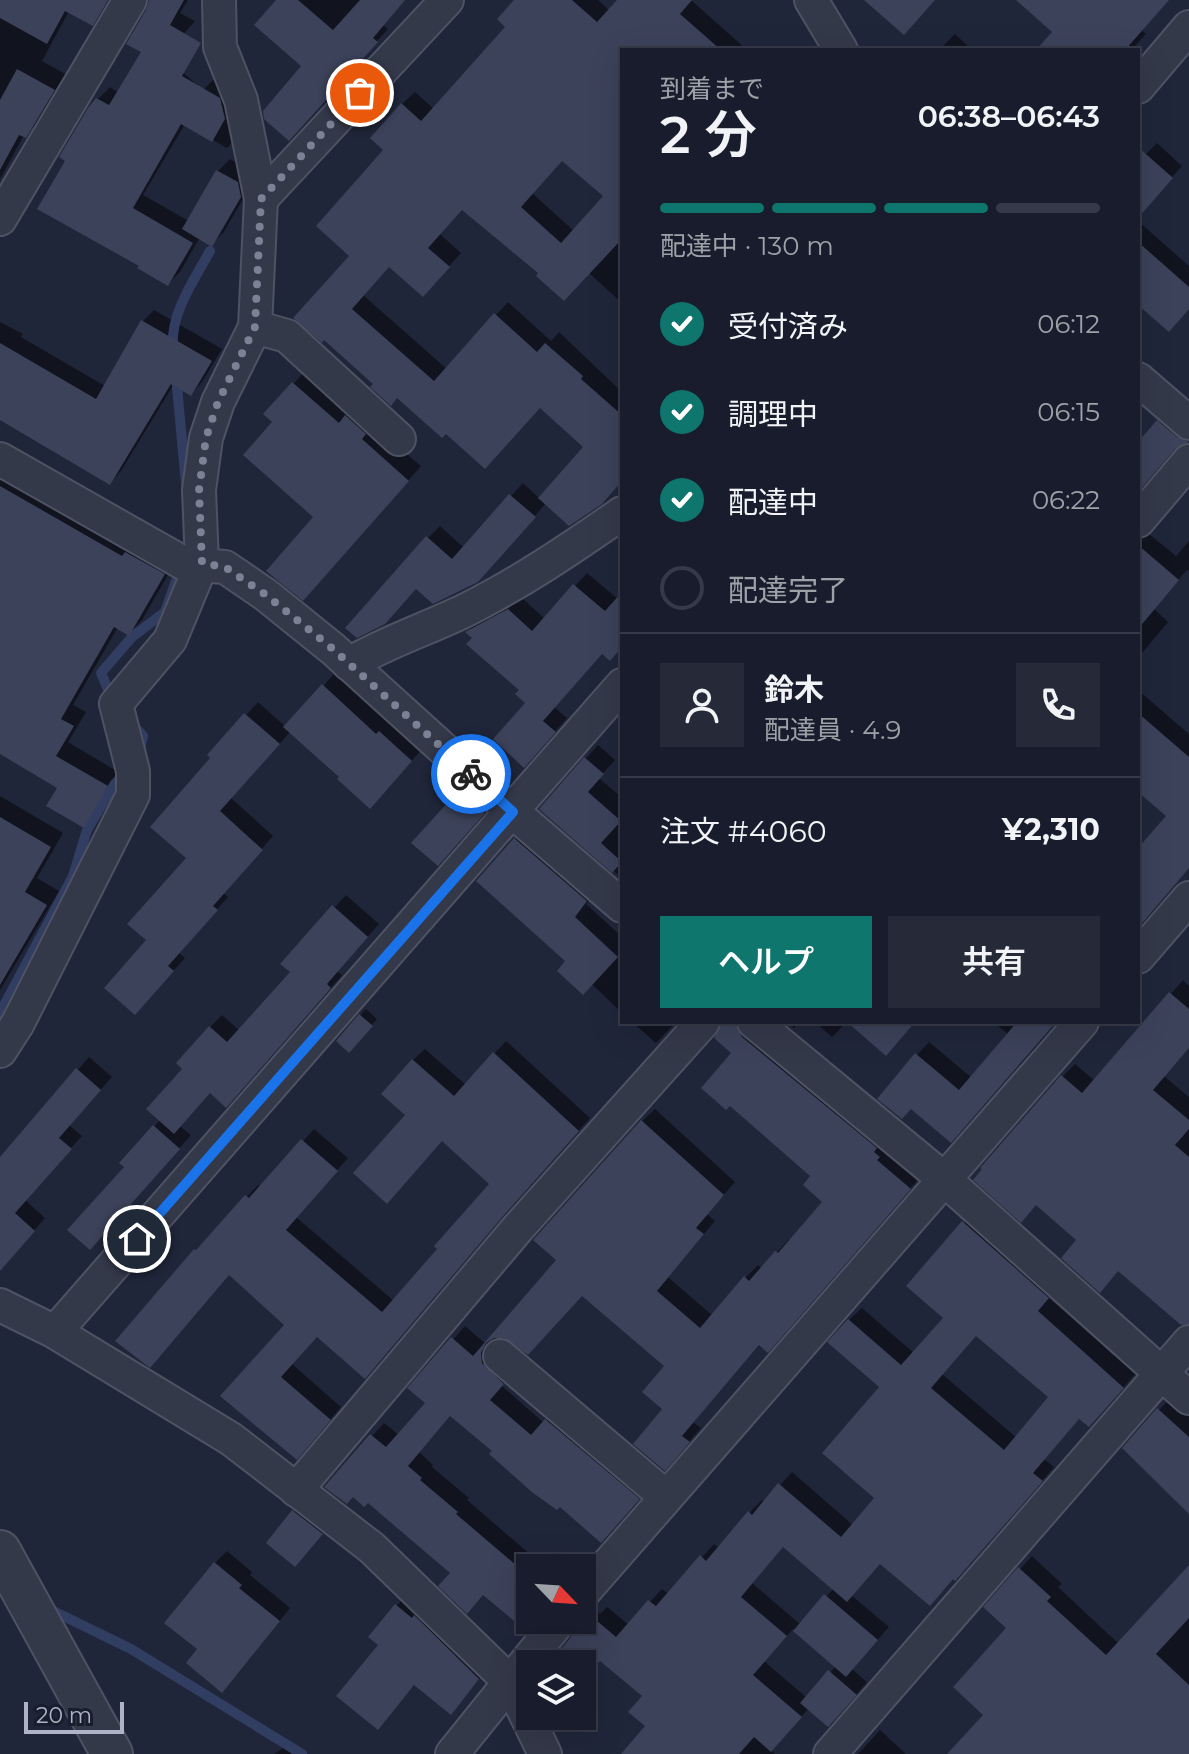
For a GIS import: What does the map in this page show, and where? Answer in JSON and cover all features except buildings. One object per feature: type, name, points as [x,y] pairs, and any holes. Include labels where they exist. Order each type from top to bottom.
[{"type":"street","points":[[0,219],[130,0]]},
{"type":"street","points":[[0,1051],[18,1023],[133,795],[133,771],[116,704],[170,640],[202,563],[199,490],[206,438],[218,402],[255,327],[261,199],[241,100],[220,47],[219,0]]},
{"type":"street","points":[[261,199],[447,0]]},
{"type":"street","points":[[811,0],[840,48]]},
{"type":"street","points":[[1140,85],[1189,27]]},
{"type":"street","points":[[255,327],[287,336],[399,439]]},
{"type":"street","points":[[1140,381],[1189,423]]},
{"type":"street","points":[[0,459],[185,564],[225,567],[266,595],[349,664],[620,904]]},
{"type":"street","points":[[1140,519],[1189,461]]},
{"type":"street","points":[[349,664],[372,650],[467,609],[584,540],[620,514]]},
{"type":"street","points":[[55,1332],[620,687]]},
{"type":"street","points":[[1140,955],[1189,898]]},
{"type":"street","points":[[296,1490],[518,1228],[701,1024]]},
{"type":"street","points":[[756,1024],[944,1179],[1189,1398]]},
{"type":"street","points":[[596,1577],[1080,1024]]},
{"type":"street","points":[[0,1305],[55,1332],[231,1439],[372,1548],[510,1682],[545,1754]]},
{"type":"street","points":[[830,1754],[1189,1342]]},
{"type":"street","points":[[500,1356],[665,1496]]},
{"type":"street","points":[[0,1551],[112,1754]]},
{"type":"street","points":[[452,1754],[549,1634]]},
{"type":"waterway","points":[[173,348],[179,310],[210,251]]},
{"type":"waterway","points":[[176,376],[186,484]]},
{"type":"waterway","points":[[113,701],[101,673],[132,637],[165,612],[181,567]]},
{"type":"waterway","points":[[131,723],[143,736],[139,753]]},
{"type":"waterway","points":[[0,1013],[73,876],[87,830],[114,785],[125,773]]},
{"type":"waterway","points":[[45,1607],[131,1649],[302,1754]]},
{"type":"way so far","points":[[360,93],[261,199],[255,327],[218,402],[206,438],[199,490],[202,563],[225,567],[266,595],[333,649],[471,774]]},
{"type":"route","points":[[137,1239],[513,812],[471,774]]}]
